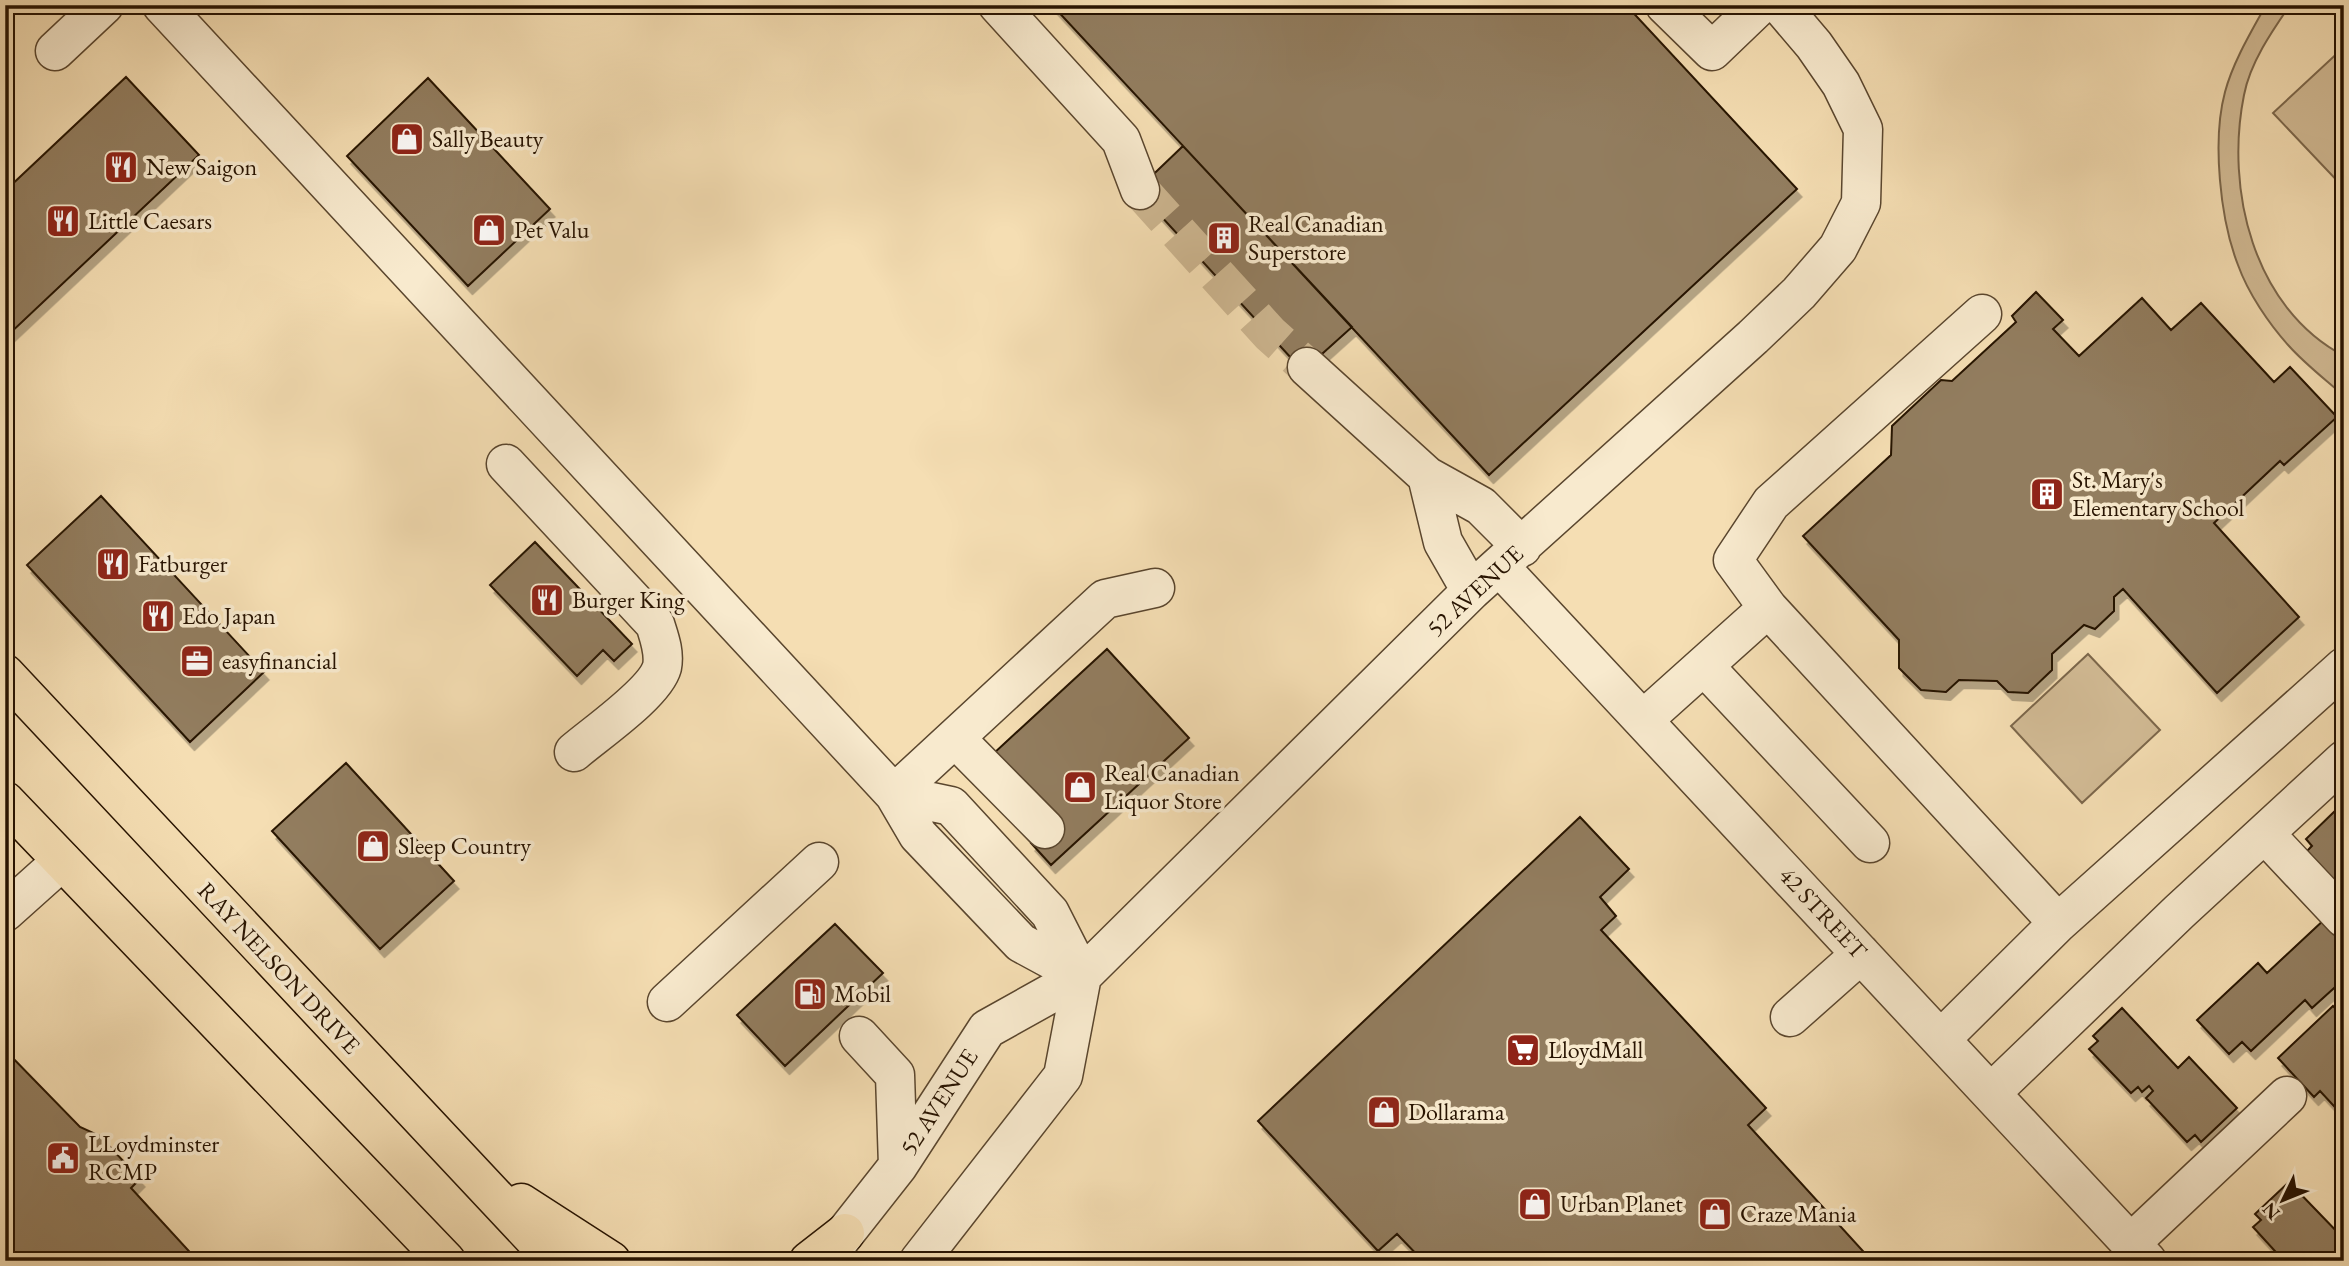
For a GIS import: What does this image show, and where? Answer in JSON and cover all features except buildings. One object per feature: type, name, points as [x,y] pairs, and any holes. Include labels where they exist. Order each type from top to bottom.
[{"type":"highway","name":"RAY NELSON DRIVE","points":[[5,674],[555,1261]]},
{"type":"highway","points":[[5,802],[446,1261]]},
{"type":"highway","points":[[468,1168],[611,1261]]},
{"type":"highway","points":[[809,1261],[834,1247]]},
{"type":"street","points":[[55,51],[104,5]]},
{"type":"street","points":[[162,5],[894,794],[951,806],[1051,913],[1082,976],[1063,1076],[919,1261]]},
{"type":"street","points":[[998,5],[1121,140],[1140,190]]},
{"type":"street","points":[[1665,5],[1712,51],[1760,5]]},
{"type":"street","name":"52 AVENUE","points":[[834,1247],[898,1166],[987,1029],[1082,976],[1471,591],[1799,293],[1838,248],[1861,203],[1863,129],[1841,85],[1814,45],[1780,5]]},
{"type":"street","points":[[1982,314],[1771,503],[1734,560],[1768,608],[2058,923]]},
{"type":"street","name":"42 STREET","points":[[1307,367],[1427,476],[1481,506],[1511,556],[1643,720],[2139,1252]]},
{"type":"street","points":[[506,464],[655,624],[662,646],[662,668],[647,690],[574,752]]},
{"type":"street","points":[[1427,476],[1443,542],[1471,591]]},
{"type":"street","points":[[894,794],[1105,599],[1154,588]]},
{"type":"street","points":[[1643,720],[1768,608]]},
{"type":"street","points":[[1704,666],[1870,842]]},
{"type":"street","points":[[1941,1039],[2058,923],[2344,667]]},
{"type":"street","points":[[955,738],[1045,830]]},
{"type":"street","points":[[1992,1093],[2179,912],[2344,760]]},
{"type":"street","points":[[2265,834],[2344,918]]},
{"type":"street","points":[[5,912],[62,861]]},
{"type":"street","points":[[667,1002],[819,862]]},
{"type":"street","points":[[1790,1017],[1861,954]]},
{"type":"street","points":[[859,1036],[895,1075],[898,1166]]},
{"type":"street","points":[[2139,1252],[2287,1096]]},
{"type":"shaded area","points":[[2266,5],[2290,5],[2256,59],[2244,95],[2239,131],[2243,206],[2253,243],[2267,277],[2287,308],[2313,335],[2344,356],[2344,396],[2295,353],[2267,318],[2242,276],[2227,225],[2220,179],[2221,111],[2233,70]]},
{"type":"shaded area","points":[[2344,47],[2344,188],[2273,113]]},
{"type":"shaded area","points":[[2088,654],[2160,730],[2082,803],[2011,726]]},
{"type":"tunnel","points":[[1140,190],[1270,334],[1307,367]]},
{"type":"place","name":"Sally Beauty","points":[[407,139]]},
{"type":"place","name":"New Saigon","points":[[121,167]]},
{"type":"place","name":"Little Caesars","points":[[63,221]]},
{"type":"place","name":"Pet Valu","points":[[489,230]]},
{"type":"place","name":"Real Canadian Superstore","points":[[1224,238]]},
{"type":"place","name":"St. Mary's Elementary School","points":[[2047,494]]},
{"type":"place","name":"Fatburger","points":[[113,564]]},
{"type":"place","name":"Burger King","points":[[547,600]]},
{"type":"place","name":"Edo Japan","points":[[158,616]]},
{"type":"place","name":"easyfinancial","points":[[197,661]]},
{"type":"place","name":"Real Canadian Liquor Store","points":[[1080,787]]},
{"type":"place","name":"Sleep Country","points":[[373,846]]},
{"type":"place","name":"Mobil","points":[[810,994]]},
{"type":"place","name":"LloydMall","points":[[1523,1050]]},
{"type":"place","name":"Dollarama","points":[[1384,1112]]},
{"type":"place","name":"LLoydminster RCMP","points":[[63,1158]]},
{"type":"place","name":"Urban Planet","points":[[1535,1204]]},
{"type":"place","name":"Craze Mania","points":[[1715,1214]]}]
